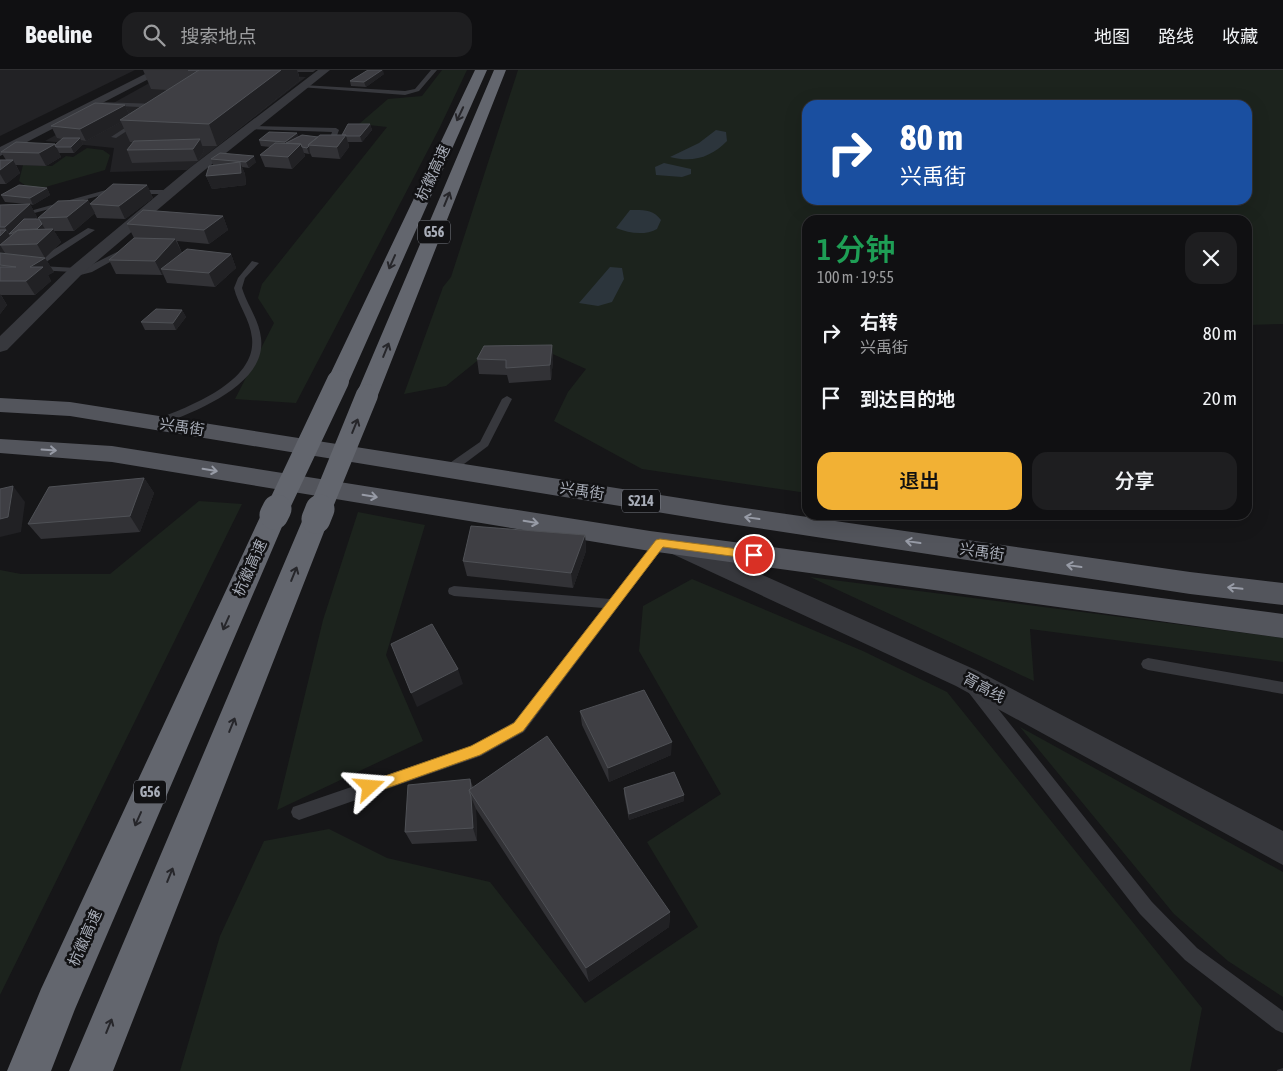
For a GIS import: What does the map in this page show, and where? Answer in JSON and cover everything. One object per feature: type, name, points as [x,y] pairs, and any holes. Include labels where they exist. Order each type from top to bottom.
[{"type":"highway","name":"杭徽高速","points":[[29,1071],[56,1004],[274,514],[338,381],[481,70]]},
{"type":"highway","name":"杭徽高速","points":[[91,1071],[500,70]]},
{"type":"highway","points":[[22,1071],[56,1004]]},
{"type":"main road","name":"兴禹街","points":[[0,405],[70,409],[448,470],[802,519]]},
{"type":"main road","points":[[0,446],[112,454],[668,544],[1283,626]]},
{"type":"main road","name":"兴禹街","points":[[810,520],[1190,583],[1283,594]]},
{"type":"street","points":[[0,152],[161,70]]},
{"type":"street","points":[[0,346],[73,273],[169,192],[325,70]]},
{"type":"street","name":"胥高线","points":[[668,544],[966,678],[1283,849]]},
{"type":"lane","points":[[303,87],[405,93],[417,90],[434,70]]},
{"type":"lane","points":[[99,103],[162,106],[154,111]]},
{"type":"lane","points":[[114,137],[146,116]]},
{"type":"lane","points":[[251,128],[336,130],[332,141]]},
{"type":"lane","points":[[23,214],[106,192],[169,192]]},
{"type":"lane","points":[[32,267],[91,230]]},
{"type":"lane","points":[[0,266],[32,267],[73,273],[89,270],[136,248]]},
{"type":"lane","points":[[156,423],[198,407],[221,393],[244,373],[254,356],[257,342],[246,304],[238,289],[240,280],[255,263]]},
{"type":"lane","points":[[448,470],[484,444],[507,400]]},
{"type":"lane","points":[[299,812],[476,751],[518,727],[613,604],[668,544]]},
{"type":"lane","points":[[454,590],[613,604]]},
{"type":"lane","points":[[1148,664],[1283,688]]},
{"type":"lane","points":[[966,678],[1146,908],[1191,954],[1283,1023]]},
{"type":"shaded area","points":[[0,70],[135,70],[0,136]]},
{"type":"shaded area","points":[[442,70],[467,70],[439,129],[296,403],[235,399],[274,323],[258,298],[262,284],[387,127],[359,124],[388,99],[422,96]]},
{"type":"shaded area","points":[[518,70],[1283,70],[1283,324],[1252,325],[1252,215],[802,215],[802,492],[642,469],[554,421],[568,392],[586,369],[537,347],[482,357],[446,386],[404,394],[443,287],[451,277]]},
{"type":"shaded area","points":[[171,71],[306,77],[187,170],[110,172],[114,148],[45,141]]},
{"type":"shaded area","points":[[716,130],[726,132],[727,141],[715,151],[694,159],[670,157],[699,143]]},
{"type":"shaded area","points":[[87,148],[103,150],[110,155],[105,170],[42,188],[29,188],[19,181],[23,165],[52,166],[66,156],[73,157]]},
{"type":"shaded area","points":[[664,163],[691,169],[691,174],[682,177],[656,175],[655,167]]},
{"type":"shaded area","points":[[630,210],[647,211],[658,216],[661,220],[657,229],[636,233],[616,228]]},
{"type":"shaded area","points":[[610,267],[622,268],[624,279],[612,302],[598,306],[579,303]]},
{"type":"shaded area","points":[[199,501],[242,504],[0,995],[0,570],[21,574],[110,574]]},
{"type":"shaded area","points":[[358,512],[425,525],[386,655],[423,741],[277,810],[323,620]]},
{"type":"shaded area","points":[[810,577],[1283,638],[1283,662],[1030,629],[1034,681]]},
{"type":"shaded area","points":[[692,579],[863,651],[947,692],[1202,1008],[1190,1071],[180,1071],[220,936],[264,841],[329,829],[387,858],[490,882],[585,1003],[698,927],[647,842],[721,794],[639,651],[643,606]]},
{"type":"shaded area","points":[[1020,727],[1283,872],[1283,997],[1228,961],[1174,914]]},
{"type":"building","points":[[199,70],[281,70],[209,124],[120,120]]},
{"type":"building","points":[[368,70],[382,70],[364,82],[350,81]]},
{"type":"building","points":[[95,103],[125,105],[80,129],[51,126]]},
{"type":"building","points":[[348,124],[370,124],[360,136],[342,135]]},
{"type":"building","points":[[269,132],[297,133],[285,142],[259,140]]},
{"type":"building","points":[[302,135],[318,137],[307,148],[302,147],[301,144],[286,143]]},
{"type":"building","points":[[320,135],[346,135],[337,147],[308,145]]},
{"type":"building","points":[[63,138],[80,138],[71,147],[56,147],[55,145]]},
{"type":"building","points":[[200,139],[193,149],[127,150],[134,141]]},
{"type":"building","points":[[16,142],[55,144],[39,153],[1,152]]},
{"type":"building","points":[[275,143],[301,144],[288,157],[260,155]]},
{"type":"building","points":[[220,153],[254,156],[246,162],[211,159]]},
{"type":"building","points":[[0,160],[13,160],[0,170]]},
{"type":"building","points":[[240,162],[241,173],[206,176],[209,166]]},
{"type":"building","points":[[113,184],[147,185],[119,206],[90,204]]},
{"type":"building","points":[[19,185],[47,188],[30,198],[1,195]]},
{"type":"building","points":[[88,200],[67,217],[38,218],[58,201]]},
{"type":"building","points":[[30,204],[5,227],[0,227],[0,205]]},
{"type":"building","points":[[143,210],[223,216],[204,230],[127,224]]},
{"type":"building","points":[[24,219],[39,219],[42,224],[37,229],[18,230],[9,234]]},
{"type":"building","points":[[53,229],[37,244],[0,245],[18,230]]},
{"type":"building","points":[[0,230],[6,230],[0,236]]},
{"type":"building","points":[[134,238],[175,239],[155,261],[109,260]]},
{"type":"building","points":[[187,249],[231,254],[209,273],[161,269]]},
{"type":"building","points":[[0,253],[45,258],[30,267],[43,267],[26,281],[0,281],[0,267],[16,267],[0,265]]},
{"type":"building","points":[[156,309],[182,310],[173,323],[141,322]]},
{"type":"building","points":[[552,345],[550,365],[506,368],[506,360],[477,359],[484,346]]},
{"type":"building","points":[[144,478],[130,516],[28,524],[49,487]]},
{"type":"building","points":[[13,486],[8,517],[0,519],[0,489]]},
{"type":"building","points":[[471,526],[585,535],[571,573],[463,561]]},
{"type":"building","points":[[432,624],[458,669],[411,693],[391,644]]},
{"type":"building","points":[[644,690],[672,742],[608,768],[580,711]]},
{"type":"building","points":[[547,736],[670,912],[586,968],[469,790]]},
{"type":"building","points":[[674,772],[684,795],[629,814],[624,788]]},
{"type":"building","points":[[470,779],[471,788],[469,790],[473,828],[405,832],[408,785]]},
{"type":"route","points":[[370,787],[476,751],[518,727],[660,543],[754,555]]}]
